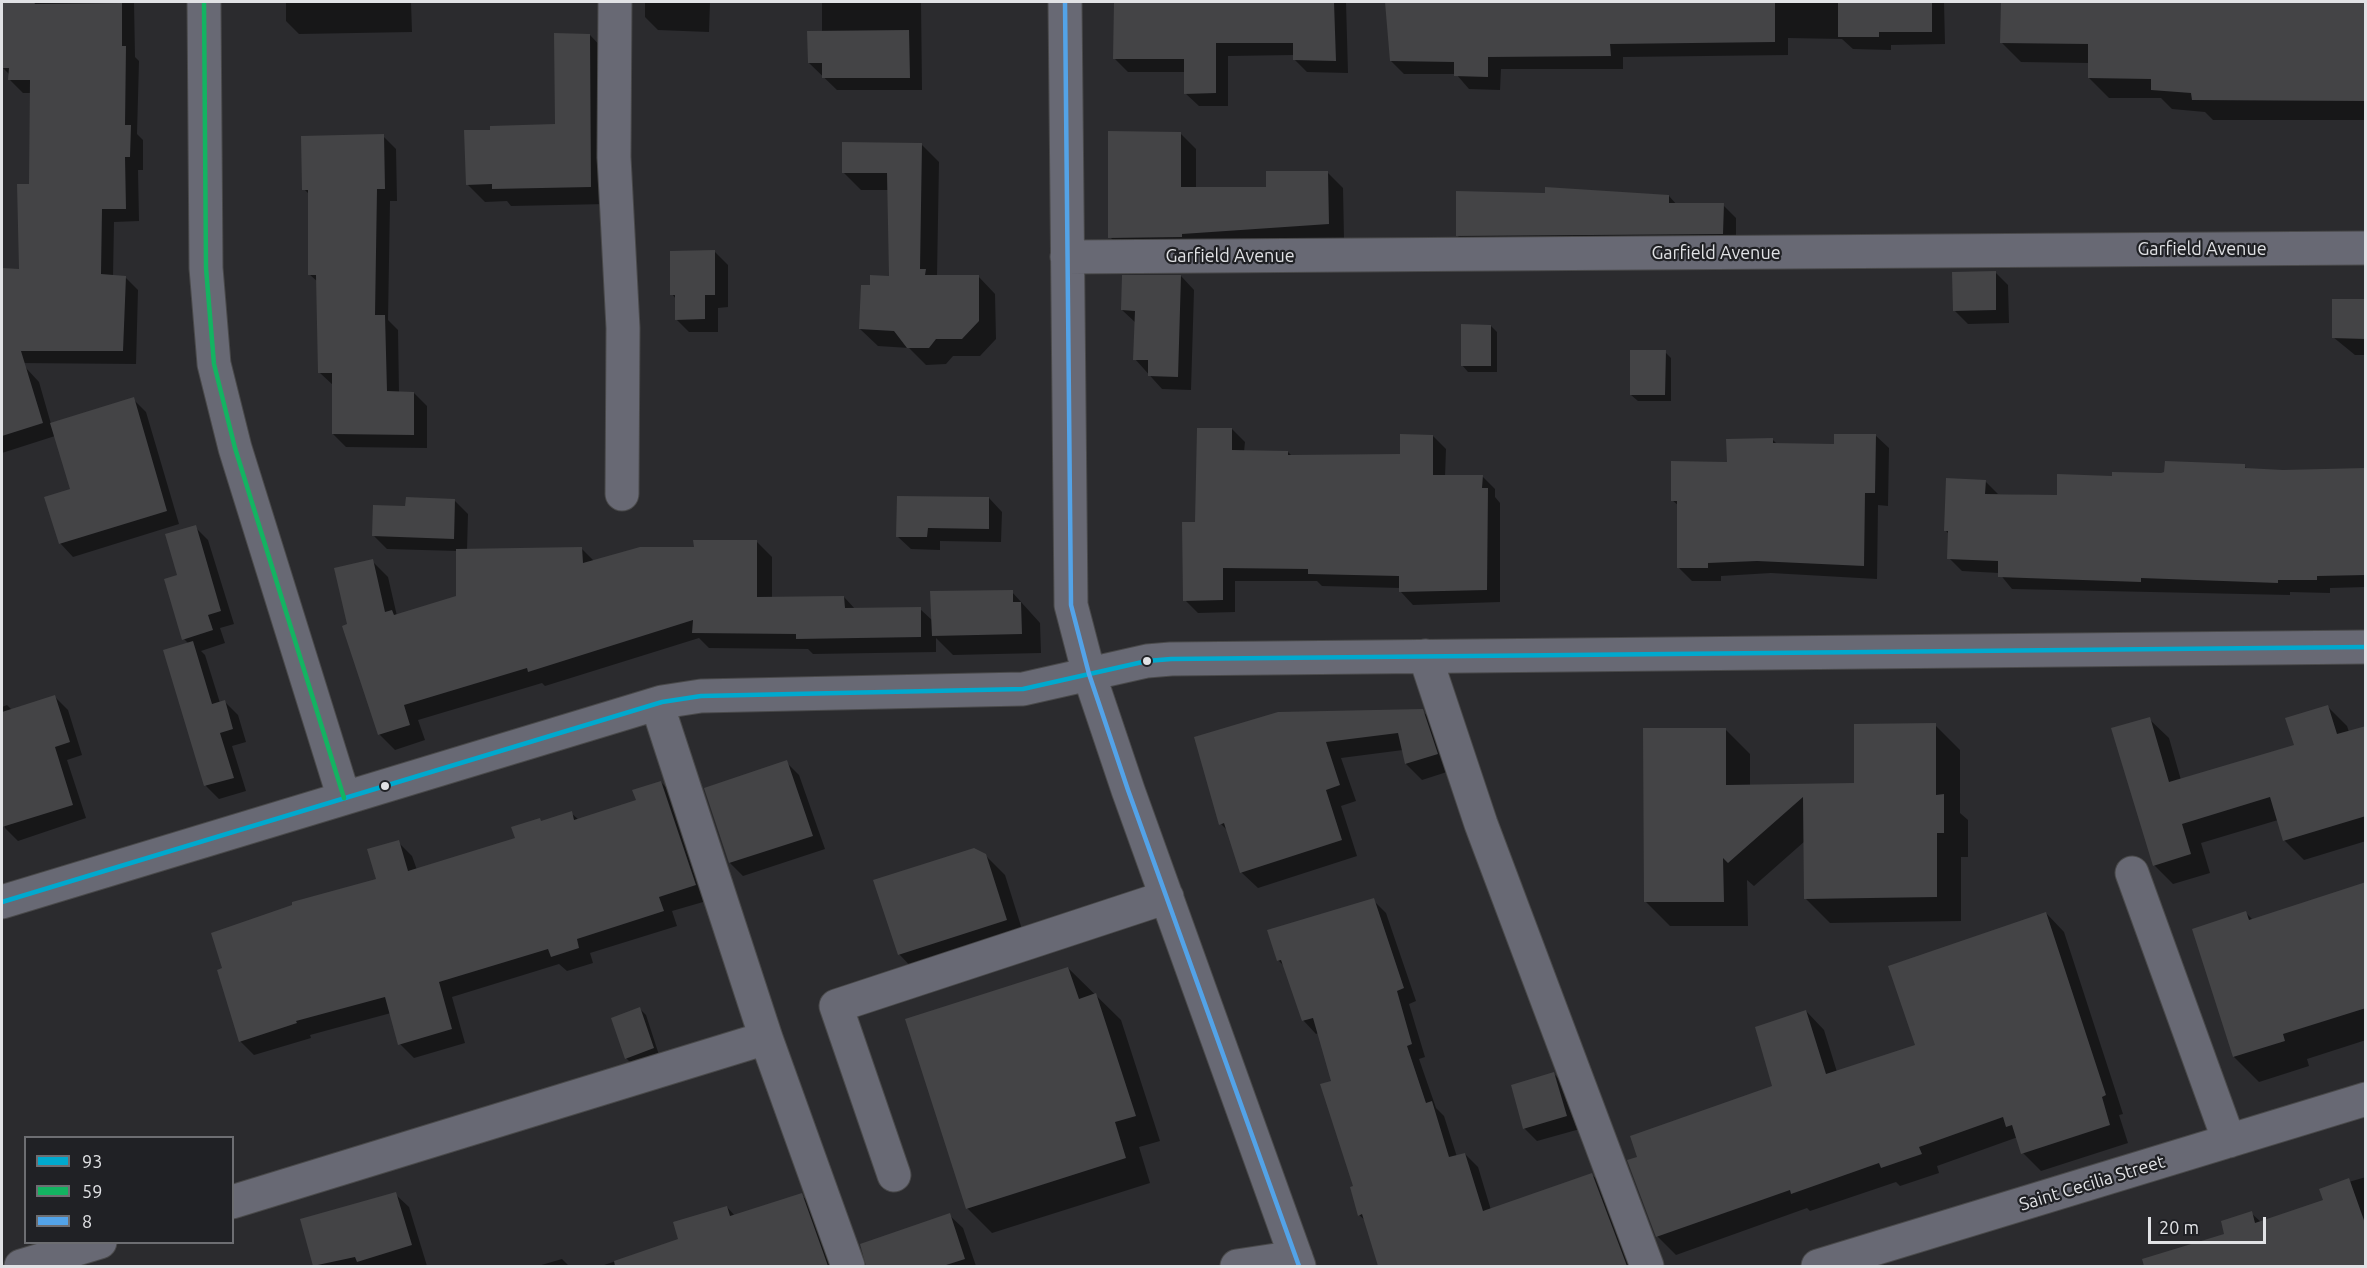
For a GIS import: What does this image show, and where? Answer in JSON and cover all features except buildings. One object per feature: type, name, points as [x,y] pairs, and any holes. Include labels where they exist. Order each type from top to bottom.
[{"type":"street","points":[[204,2],[206,268],[214,364],[235,448],[344,798]]},
{"type":"street","points":[[615,2],[614,157],[623,328],[622,494]]},
{"type":"street","points":[[1065,2],[1071,605],[1089,674],[1298,1262],[1237,1266]]},
{"type":"street","name":"Garfield Avenue","points":[[1067,257],[2366,248]]},
{"type":"street","points":[[2,902],[657,704],[702,696],[1023,689],[1147,661],[1171,659],[2366,647]]},
{"type":"street","points":[[1425,656],[1481,824],[1647,1266]]},
{"type":"street","points":[[657,704],[766,1038],[848,1266]]},
{"type":"street","points":[[2132,873],[2229,1141]]},
{"type":"street","points":[[894,1175],[836,1006],[1167,897]]},
{"type":"street","points":[[234,1201],[766,1038]]},
{"type":"street","name":"Saint Cecilia Street","points":[[1818,1266],[2366,1099]]},
{"type":"street","points":[[21,1266],[93,1244]]},
{"type":"transit line","name":"59","points":[[204,2],[206,268],[214,364],[235,448],[344,798]]},
{"type":"transit line","name":"8","points":[[1065,2],[1071,605],[1089,674],[1128,790],[1299,1266]]},
{"type":"transit line","name":"93","points":[[2,902],[662,702],[701,696],[1023,689],[1147,661],[1171,659],[2366,647]]}]
